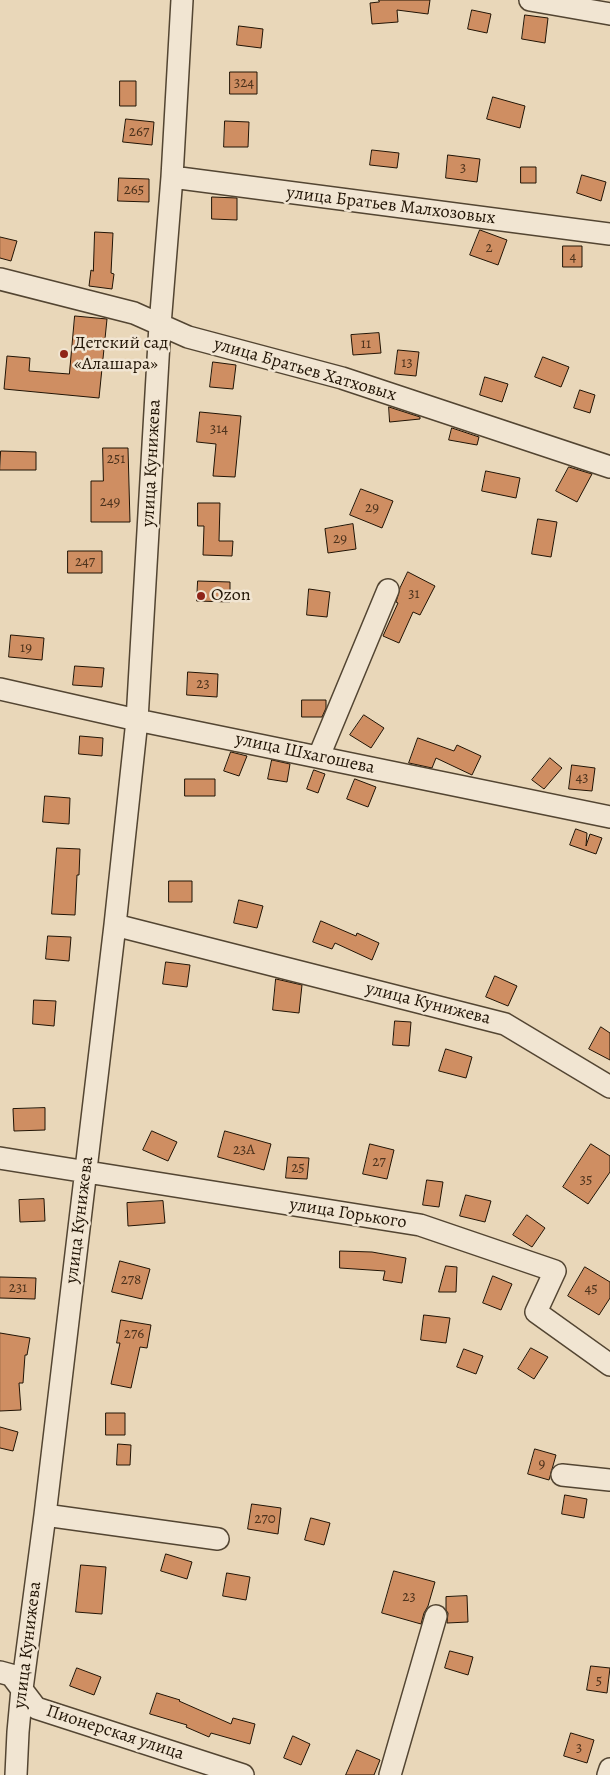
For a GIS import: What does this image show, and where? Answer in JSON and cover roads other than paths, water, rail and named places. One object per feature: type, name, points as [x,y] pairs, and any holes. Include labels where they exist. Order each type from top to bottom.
[{"type":"street","name":"улица Кунижева","points":[[16,1775],[22,1689],[45,1515],[115,925],[137,720],[160,325],[172,177],[182,0]]},
{"type":"street","points":[[530,0],[572,4],[610,14]]},
{"type":"street","name":"улица Братьев Малхозовых","points":[[172,177],[610,234]]},
{"type":"street","name":"улица Братьев Хатховых","points":[[0,280],[134,313],[188,337],[342,378],[610,467]]},
{"type":"street","points":[[319,756],[388,590]]},
{"type":"street","name":"улица Шхагошева","points":[[0,689],[137,720],[610,817]]},
{"type":"street","name":"улица Кунижева","points":[[115,925],[505,1024],[610,1087]]},
{"type":"street","name":"улица Горького","points":[[0,1158],[420,1225],[555,1271],[536,1312],[610,1365]]},
{"type":"street","points":[[562,1475],[610,1480]]},
{"type":"street","points":[[45,1515],[218,1539]]},
{"type":"street","points":[[390,1775],[436,1616]]},
{"type":"street","name":"Пионерская улица","points":[[0,1672],[11,1675],[36,1708],[243,1775]]},
{"type":"street","points":[[608,1775],[610,1769]]},
{"type":"place","name":"Детский сад «Алашара»","points":[[64,354]]},
{"type":"place","name":"Ozon","points":[[201,596]]}]
